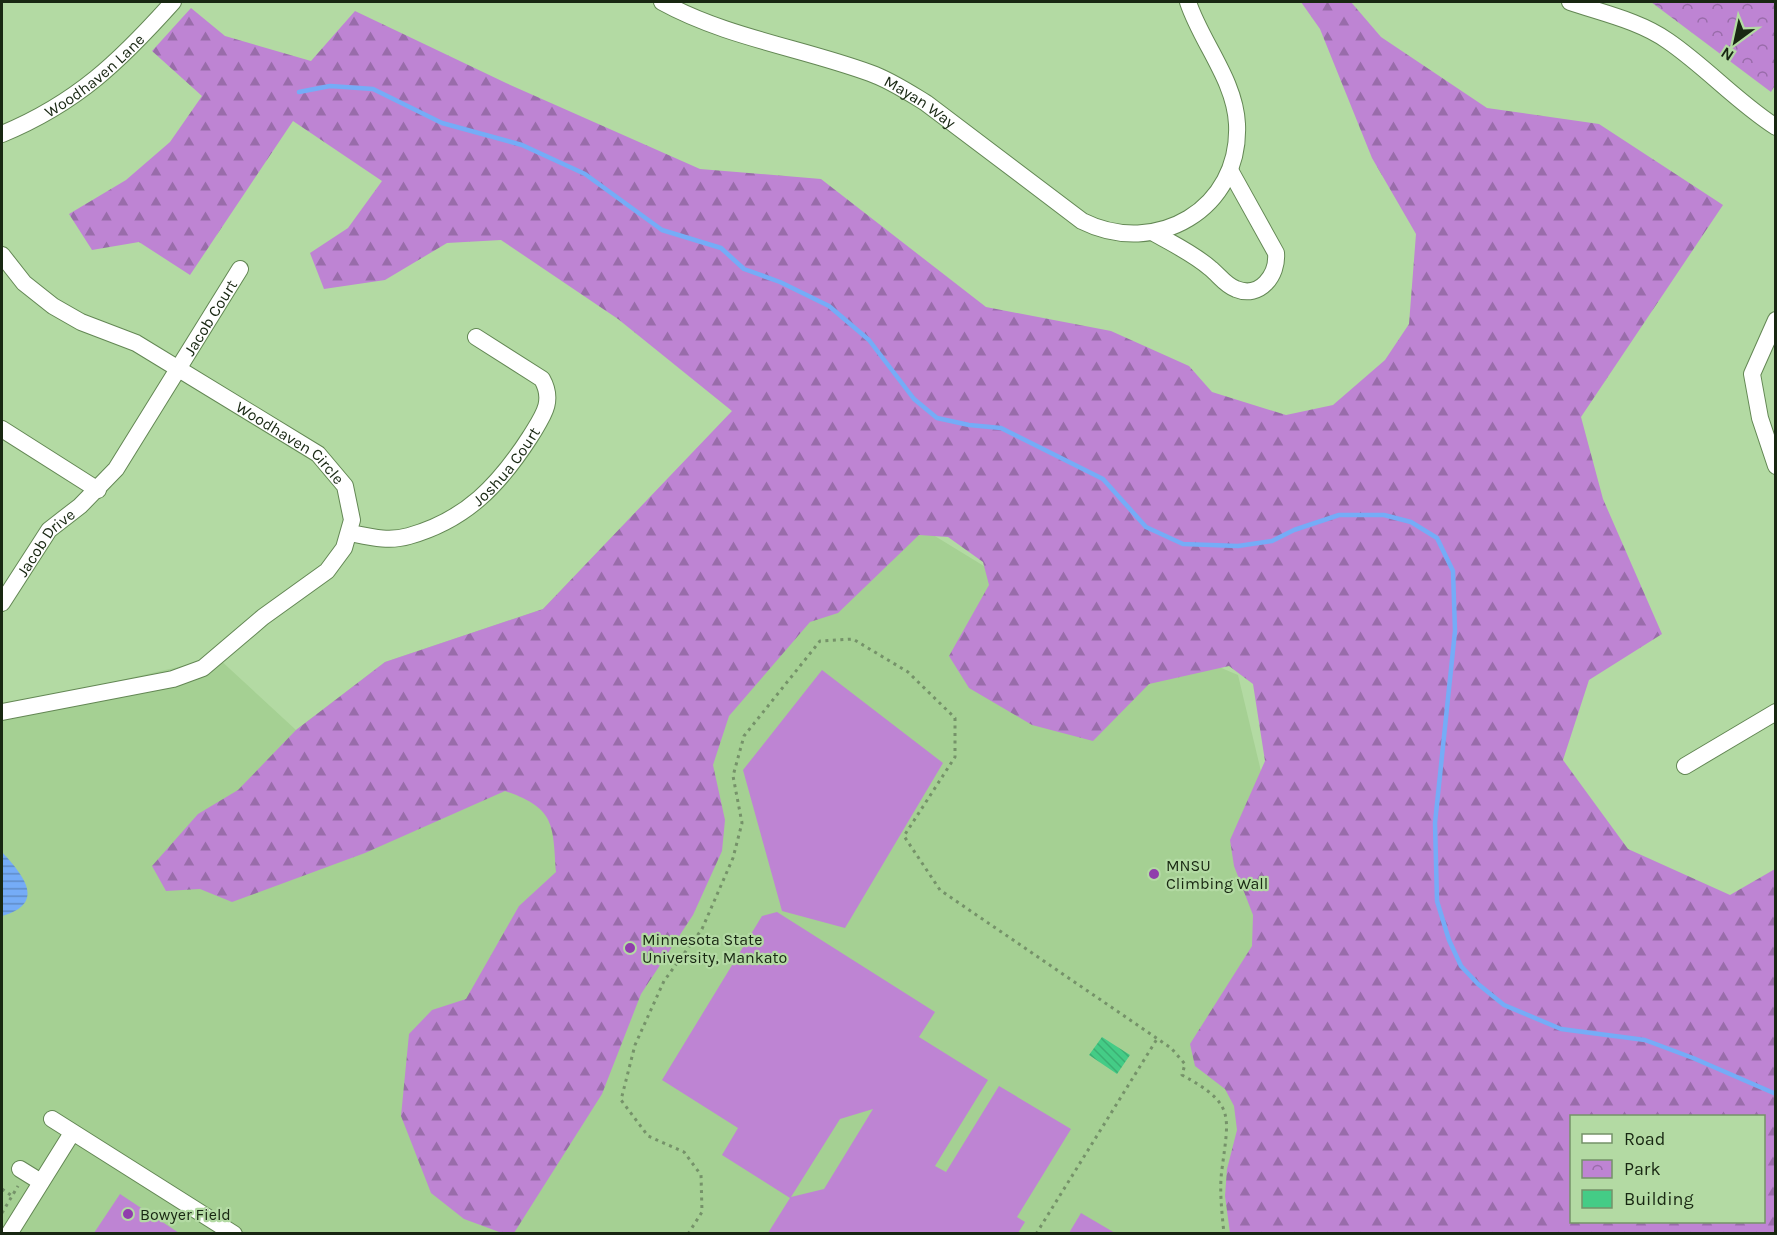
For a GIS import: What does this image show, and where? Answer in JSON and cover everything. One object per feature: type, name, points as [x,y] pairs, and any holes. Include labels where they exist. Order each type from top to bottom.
[{"type":"street","name":"Woodhaven Lane","points":[[2,134],[28,123],[82,92],[134,45],[173,2]]},
{"type":"street","name":"Mayan Way","points":[[662,2],[714,24],[871,73],[926,103],[1082,221],[1116,234],[1154,233],[1182,223],[1215,195],[1231,172],[1237,123],[1230,92],[1188,2]]},
{"type":"street","points":[[1570,2],[1638,25],[1667,40],[1728,93],[1776,128]]},
{"type":"street","points":[[1154,233],[1198,259],[1237,290],[1248,291],[1259,288],[1269,281],[1277,262],[1276,253],[1231,172]]},
{"type":"street","name":"Woodhaven Circle","points":[[2,255],[24,283],[53,306],[81,322],[136,343],[307,446],[329,465],[345,486],[352,520],[350,533]]},
{"type":"street","name":"Jacob Court","points":[[178,367],[240,269]]},
{"type":"street","points":[[1776,320],[1752,374],[1760,418],[1776,466]]},
{"type":"street","name":"Joshua Court","points":[[350,533],[387,539],[418,533],[479,500],[493,488],[516,459],[547,410],[546,387],[542,380],[476,337]]},
{"type":"street","name":"Jacob Drive","points":[[2,603],[49,530],[98,490],[116,469],[178,367]]},
{"type":"street","points":[[2,429],[98,490]]},
{"type":"street","points":[[2,712],[173,679],[203,668],[272,610],[327,571],[344,548],[350,533]]},
{"type":"street","points":[[1685,766],[1776,712]]},
{"type":"street","points":[[52,1119],[234,1233]]},
{"type":"street","points":[[9,1233],[72,1133]]},
{"type":"street","points":[[23,1171],[41,1182]]},
{"type":"path","points":[[688,1233],[702,1212],[700,1175],[684,1152],[648,1136],[621,1100],[635,1045],[664,981],[702,929],[734,858],[742,823],[733,776],[744,736],[820,641],[853,639],[908,672],[955,718],[955,757],[904,836],[940,890],[1171,1048],[1185,1064],[1182,1075],[1208,1089],[1222,1106],[1228,1133],[1221,1171],[1224,1233]]},
{"type":"path","points":[[1036,1233],[1157,1039]]},
{"type":"path","points":[[2,1213],[23,1171]]},
{"type":"path","points":[[2,1189],[12,1196]]},
{"type":"shaded area","name":"Minnesota State University, Mankato","points":[[732,412],[997,574],[1238,675],[1270,809],[1247,1233],[2,1233],[2,707],[218,658],[296,730],[385,662],[543,609]]},
{"type":"green space","points":[[1301,2],[1351,2],[1381,37],[1487,108],[1599,124],[1723,205],[1581,417],[1603,499],[1662,634],[1589,680],[1563,760],[1628,849],[1730,895],[1775,869],[1775,1233],[1230,1233],[1225,1196],[1227,1169],[1237,1130],[1234,1106],[1225,1089],[1195,1066],[1190,1044],[1252,946],[1253,915],[1234,866],[1230,840],[1265,761],[1253,684],[1229,666],[1149,684],[1093,741],[1032,725],[969,688],[949,656],[989,585],[983,562],[948,537],[919,535],[838,613],[810,622],[729,716],[713,765],[725,820],[722,851],[693,915],[641,994],[602,1094],[514,1233],[502,1233],[464,1219],[431,1193],[401,1116],[409,1034],[432,1010],[466,999],[519,906],[556,872],[552,830],[542,811],[534,804],[505,791],[365,853],[232,902],[200,889],[166,891],[152,866],[198,814],[238,790],[296,730],[385,662],[543,609],[732,411],[618,319],[501,240],[447,243],[385,280],[324,289],[310,253],[348,228],[382,181],[293,121],[190,275],[139,242],[92,250],[69,214],[126,180],[170,142],[202,96],[152,51],[191,8],[225,36],[311,61],[355,11],[506,83],[700,169],[821,179],[986,307],[1111,331],[1189,366],[1212,392],[1286,415],[1333,405],[1385,360],[1409,324],[1416,234],[1372,158],[1320,29]]},
{"type":"green space","points":[[1651,2],[1775,2],[1775,85],[1771,92]]},
{"type":"green space","points":[[822,670],[943,763],[845,928],[782,911],[743,770]]},
{"type":"green space","points":[[777,912],[935,1012],[919,1037],[988,1080],[935,1166],[946,1172],[999,1086],[1071,1129],[1017,1217],[1025,1222],[1018,1233],[768,1233],[790,1198],[722,1155],[738,1128],[662,1080],[762,916]],"holes":[[[873,1109],[824,1189],[791,1197],[840,1119]]]},
{"type":"green space","name":"Bowyer Field","points":[[120,1194],[179,1233],[94,1233]]},
{"type":"green space","points":[[1081,1213],[1115,1233],[1069,1233]]},
{"type":"water","points":[[2,852],[23,879],[27,888],[27,896],[24,904],[2,916]]},
{"type":"building","points":[[1102,1037],[1130,1055],[1117,1074],[1089,1055]]},
{"type":"waterway","points":[[299,92],[330,86],[373,89],[442,123],[522,145],[585,174],[662,230],[721,248],[744,269],[780,282],[829,306],[869,340],[914,399],[937,418],[969,425],[1001,428],[1103,479],[1146,527],[1183,544],[1238,546],[1272,541],[1294,530],[1339,515],[1384,515],[1411,522],[1437,538],[1453,571],[1455,631],[1435,823],[1437,901],[1449,940],[1461,966],[1478,984],[1504,1005],[1561,1029],[1645,1040],[1776,1094]]},
{"type":"place","name":"MNSU Climbing Wall","points":[[1154,874]]},
{"type":"place","name":"Minnesota State University, Mankato","points":[[630,948]]},
{"type":"place","name":"Bowyer Field","points":[[128,1214]]}]
